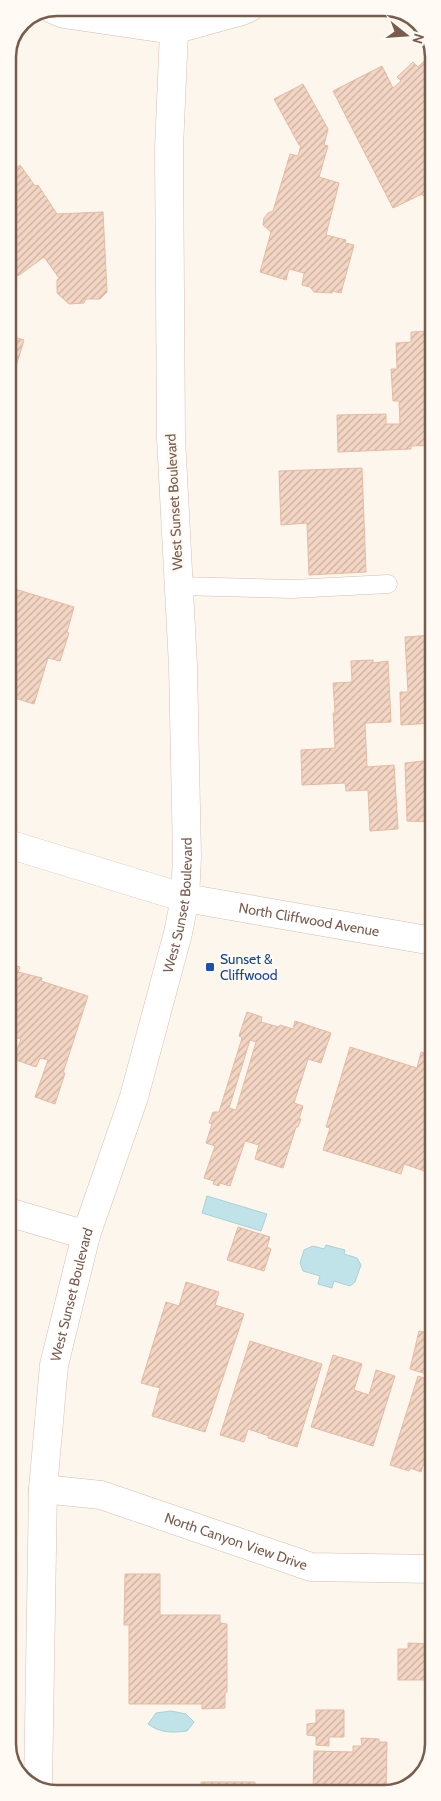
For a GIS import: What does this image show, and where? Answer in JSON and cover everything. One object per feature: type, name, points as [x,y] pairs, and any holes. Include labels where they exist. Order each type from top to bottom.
[{"type":"main road","points":[[76,16],[174,19],[200,16]]},
{"type":"main road","name":"West Sunset Boulevard","points":[[38,1780],[43,1489],[54,1365],[86,1236],[134,1097],[178,933],[185,898],[187,857],[183,666],[171,428],[169,148],[174,19]]},
{"type":"main road","name":"North Cliffwood Avenue","points":[[16,846],[185,898],[425,940]]},
{"type":"main road","points":[[16,1214],[86,1236]]},
{"type":"main road","name":"North Canyon View Drive","points":[[43,1489],[101,1495],[311,1567],[425,1569]]},
{"type":"lane","points":[[179,586],[292,589],[388,584]]},
{"type":"water","points":[[207,1196],[267,1214],[261,1231],[202,1213]]},
{"type":"water","points":[[326,1245],[345,1250],[344,1254],[357,1258],[361,1265],[355,1282],[350,1286],[334,1281],[332,1288],[318,1284],[320,1276],[303,1271],[300,1263],[304,1250],[313,1246],[324,1249]]},
{"type":"water","points":[[171,1711],[186,1714],[194,1722],[187,1731],[166,1732],[148,1724],[156,1713]]},
{"type":"building","points":[[425,60],[425,195],[423,196],[422,194],[393,208],[333,91],[382,66],[393,88],[401,81],[397,77],[413,62],[418,67]]},
{"type":"building","points":[[303,84],[328,129],[324,145],[328,146],[319,177],[339,183],[326,235],[346,240],[345,243],[354,245],[341,293],[332,291],[332,293],[314,292],[310,287],[302,285],[304,273],[289,269],[286,280],[260,272],[271,232],[263,225],[264,218],[273,211],[290,154],[298,156],[301,145],[299,145],[274,99]]},
{"type":"building","points":[[20,165],[35,186],[38,185],[57,214],[103,212],[107,292],[100,299],[86,299],[84,303],[69,304],[57,293],[57,280],[59,278],[44,257],[18,276],[16,273],[16,168]]},
{"type":"building","points":[[425,331],[425,445],[411,446],[411,449],[338,452],[337,415],[386,414],[386,424],[400,424],[399,401],[393,401],[391,369],[397,369],[396,343],[411,342],[411,332]]},
{"type":"building","points":[[16,338],[24,340],[16,366]]},
{"type":"building","points":[[362,468],[366,572],[309,575],[307,523],[281,525],[279,471]]},
{"type":"building","points":[[16,589],[74,607],[67,632],[69,633],[60,661],[48,658],[34,704],[16,698]]},
{"type":"building","points":[[425,636],[425,724],[401,725],[400,692],[408,692],[405,637]]},
{"type":"building","points":[[373,660],[373,663],[388,661],[391,722],[365,723],[367,767],[394,765],[398,829],[370,831],[368,790],[346,791],[345,783],[302,785],[301,750],[335,748],[333,683],[352,682],[351,661]]},
{"type":"building","points":[[425,761],[425,822],[407,821],[405,763]]},
{"type":"building","points":[[16,966],[20,967],[18,972],[42,978],[41,981],[88,996],[55,1104],[35,1097],[48,1060],[40,1058],[36,1067],[16,1060],[18,1056],[16,1052],[21,1039],[16,1037]]},
{"type":"building","points":[[247,1012],[262,1017],[261,1022],[279,1027],[280,1025],[293,1029],[295,1021],[331,1033],[321,1063],[308,1059],[294,1103],[303,1106],[299,1119],[301,1119],[298,1127],[296,1127],[283,1168],[255,1159],[259,1145],[245,1141],[230,1186],[220,1183],[219,1186],[213,1184],[214,1181],[204,1178],[215,1146],[206,1143],[212,1124],[209,1123],[213,1112],[219,1112],[242,1038],[239,1036]],"holes":[[[250,1040],[256,1042],[236,1110],[229,1108]]]},
{"type":"building","points":[[350,1047],[417,1068],[421,1052],[425,1053],[425,1171],[404,1164],[401,1174],[323,1150],[330,1128],[326,1127]]},
{"type":"building","points":[[238,1227],[270,1237],[267,1247],[271,1249],[264,1271],[227,1260]]},
{"type":"building","points":[[186,1282],[219,1292],[215,1305],[244,1314],[205,1432],[152,1416],[160,1388],[141,1383],[166,1302],[179,1306]]},
{"type":"building","points":[[419,1331],[425,1332],[425,1374],[410,1369]]},
{"type":"building","points":[[250,1341],[322,1364],[297,1447],[268,1438],[269,1436],[248,1429],[244,1442],[220,1435]]},
{"type":"building","points":[[333,1355],[362,1364],[354,1390],[369,1395],[376,1370],[395,1376],[373,1446],[311,1427]]},
{"type":"building","points":[[418,1376],[425,1378],[425,1466],[423,1465],[421,1472],[410,1468],[409,1471],[390,1465]]},
{"type":"building","points":[[125,1574],[160,1574],[160,1615],[220,1615],[220,1623],[227,1624],[227,1692],[225,1693],[225,1708],[202,1709],[202,1704],[129,1704],[129,1625],[124,1625]]},
{"type":"building","points":[[408,1643],[425,1644],[425,1680],[398,1680],[398,1649],[408,1649]]},
{"type":"building","points":[[316,1710],[344,1710],[344,1737],[329,1737],[329,1746],[316,1745],[316,1736],[307,1735],[307,1724],[316,1723]]},
{"type":"building","points":[[361,1738],[379,1739],[379,1742],[387,1742],[386,1785],[313,1785],[314,1751],[353,1752],[353,1746],[362,1746]]},
{"type":"building","points":[[201,1782],[255,1782],[255,1785],[201,1785]]},
{"type":"place","name":"Sunset & Cliffwood","points":[[210,967]]}]
